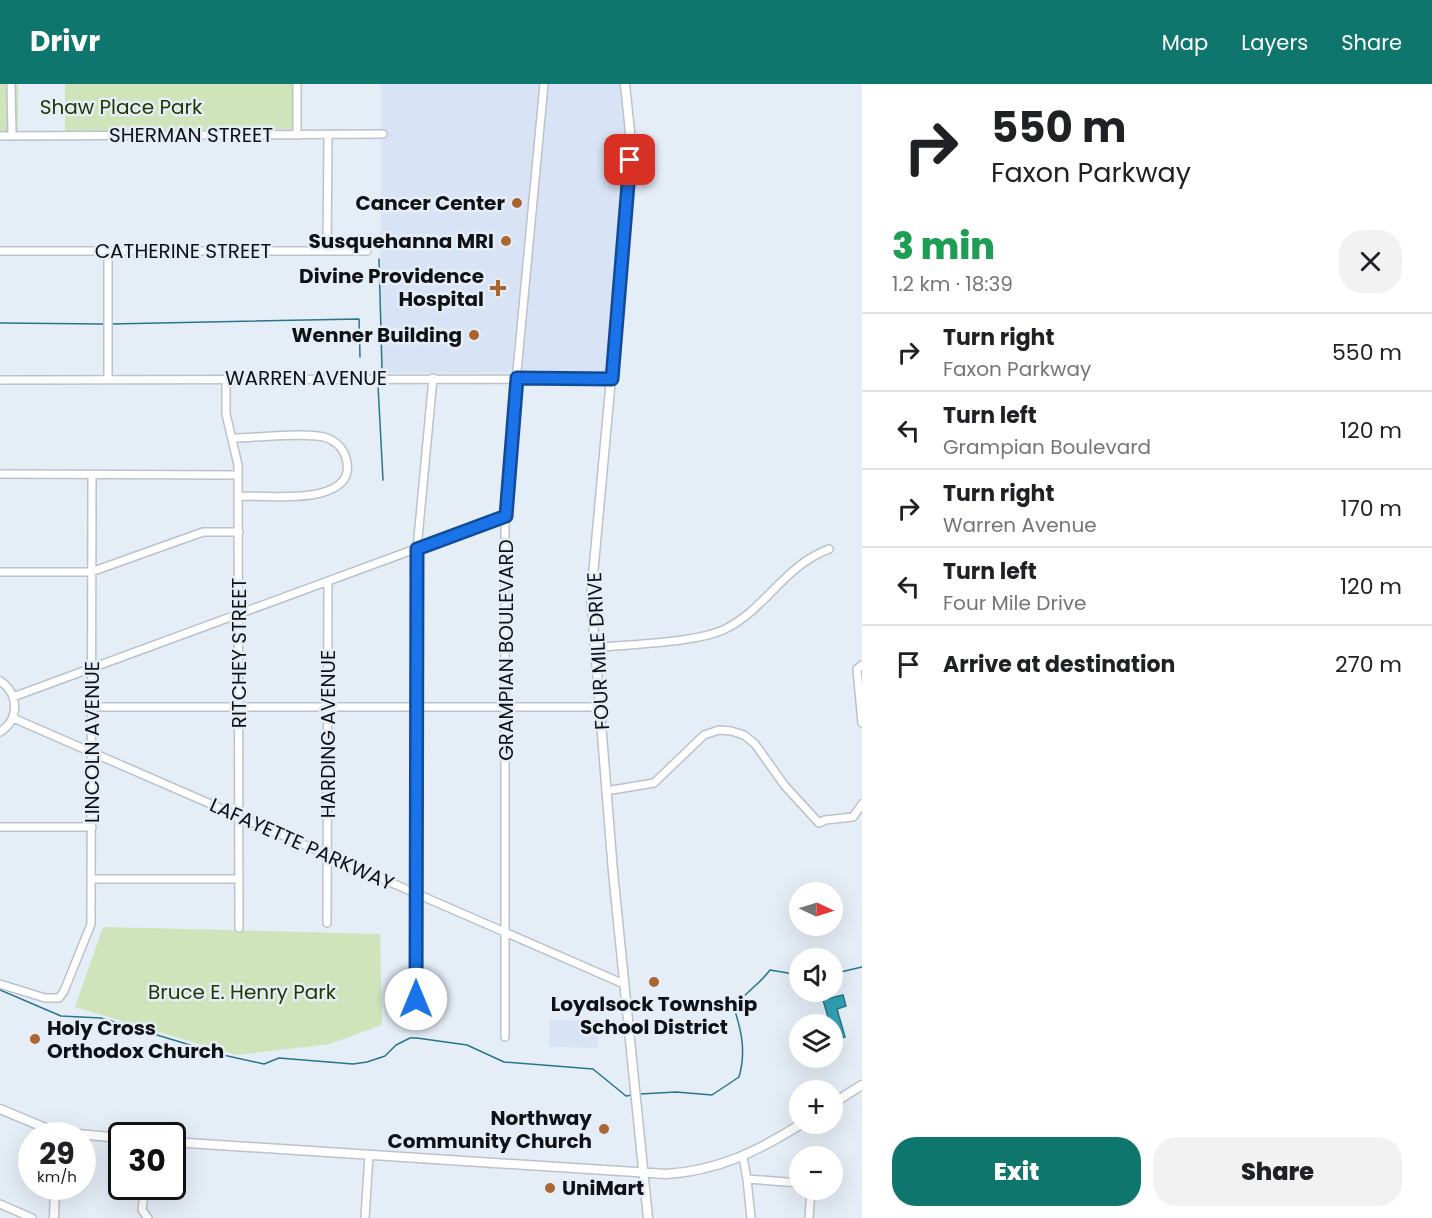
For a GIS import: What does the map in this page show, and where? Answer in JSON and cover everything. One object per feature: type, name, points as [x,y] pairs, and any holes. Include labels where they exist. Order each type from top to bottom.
[{"type":"street","points":[[11,84],[12,136]]},
{"type":"street","points":[[297,84],[297,135]]},
{"type":"street","name":"GRAMPIAN BOULEVARD","points":[[505,1037],[506,516],[544,84]]},
{"type":"street","name":"FOUR MILE DRIVE","points":[[625,84],[630,160],[603,489],[592,577],[594,648],[606,791],[648,1218]]},
{"type":"street","name":"SHERMAN STREET","points":[[0,135],[383,134]]},
{"type":"street","points":[[327,251],[328,135]]},
{"type":"street","name":"CATHERINE STREET","points":[[0,250],[367,251]]},
{"type":"street","points":[[108,250],[108,379]]},
{"type":"street","points":[[416,1023],[417,549],[433,378]]},
{"type":"street","name":"RITCHEY STREET","points":[[226,379],[226,414],[237,459],[238,496],[239,928]]},
{"type":"street","name":"WARREN AVENUE","points":[[0,380],[612,379]]},
{"type":"street","points":[[232,438],[324,437],[340,446],[347,463],[343,481],[326,494],[238,496]]},
{"type":"street","points":[[0,474],[237,475]]},
{"type":"street","name":"LINCOLN AVENUE","points":[[0,984],[55,999],[64,992],[91,924],[92,475]]},
{"type":"street","points":[[14,697],[506,516]]},
{"type":"street","points":[[0,572],[92,572],[203,532],[238,532]]},
{"type":"street","points":[[594,648],[717,633],[743,616],[802,562],[829,549]]},
{"type":"street","name":"HARDING AVENUE","points":[[327,923],[328,582]]},
{"type":"street","points":[[862,665],[858,669],[862,723]]},
{"type":"street","points":[[0,681],[14,697],[13,718],[0,732]]},
{"type":"street","points":[[92,707],[599,707]]},
{"type":"street","name":"LAFAYETTE PARKWAY","points":[[13,718],[624,984]]},
{"type":"street","points":[[606,791],[654,783],[704,735],[723,730],[744,735],[755,744],[785,786],[819,823],[825,820],[853,817],[862,804]]},
{"type":"street","points":[[0,827],[92,827]]},
{"type":"street","points":[[91,879],[239,879]]},
{"type":"street","points":[[843,1097],[862,1085]]},
{"type":"street","points":[[0,1109],[29,1122]]},
{"type":"street","points":[[186,1143],[644,1174],[699,1171],[743,1157],[789,1131]]},
{"type":"street","points":[[365,1218],[369,1155]]},
{"type":"street","points":[[743,1157],[751,1218]]},
{"type":"street","points":[[747,1179],[789,1182]]},
{"type":"street","points":[[54,1200],[54,1218]]},
{"type":"street","points":[[138,1218],[143,1200]]},
{"type":"street","points":[[809,1218],[810,1200]]},
{"type":"street","points":[[0,1204],[32,1218]]},
{"type":"street","points":[[142,1210],[148,1218]]},
{"type":"shaded area","name":"Divine Providence Hospital","points":[[381,84],[620,84],[626,149],[608,372],[380,373]]},
{"type":"shaded area","points":[[550,1020],[599,1021],[598,1048],[549,1047]]},
{"type":"green space","points":[[0,84],[18,84],[18,134],[0,134]]},
{"type":"green space","name":"Shaw Place Park","points":[[65,84],[292,84],[293,129],[65,131]]},
{"type":"green space","name":"Bruce E. Henry Park","points":[[103,927],[380,934],[382,1025],[330,1044],[236,1055],[75,1007]]},
{"type":"water","points":[[843,995],[846,1006],[837,1009],[838,1014],[827,1014],[824,1002],[843,1002]]},
{"type":"waterway","points":[[379,259],[382,368]]},
{"type":"waterway","points":[[111,324],[359,319],[360,357]]},
{"type":"waterway","points":[[0,323],[104,324]]},
{"type":"waterway","points":[[378,385],[383,480]]},
{"type":"waterway","points":[[843,971],[862,967]]},
{"type":"waterway","points":[[640,1094],[676,1092],[712,1095],[739,1077],[742,1042],[734,1008],[770,970],[789,973]]},
{"type":"waterway","points":[[0,990],[61,1016],[101,1018],[223,1055],[264,1064],[279,1058],[353,1064],[367,1062],[385,1056],[396,1045],[410,1038],[417,1038],[467,1045],[504,1062],[593,1069],[626,1096],[632,1095]]},
{"type":"place","name":"Cancer Center","points":[[517,203]]},
{"type":"place","name":"Susquehanna MRI","points":[[506,241]]},
{"type":"place","name":"Divine Providence Hospital","points":[[498,288]]},
{"type":"place","name":"Wenner Building","points":[[474,335]]},
{"type":"place","name":"Loyalsock Township School District","points":[[654,982]]},
{"type":"place","name":"Holy Cross Orthodox Church","points":[[35,1039]]},
{"type":"place","name":"Northway Community Church","points":[[604,1129]]},
{"type":"place","name":"UniMart","points":[[550,1188]]},
{"type":"route","points":[[416,999],[417,549],[506,516],[506,488],[517,378],[612,379],[630,160]]}]
